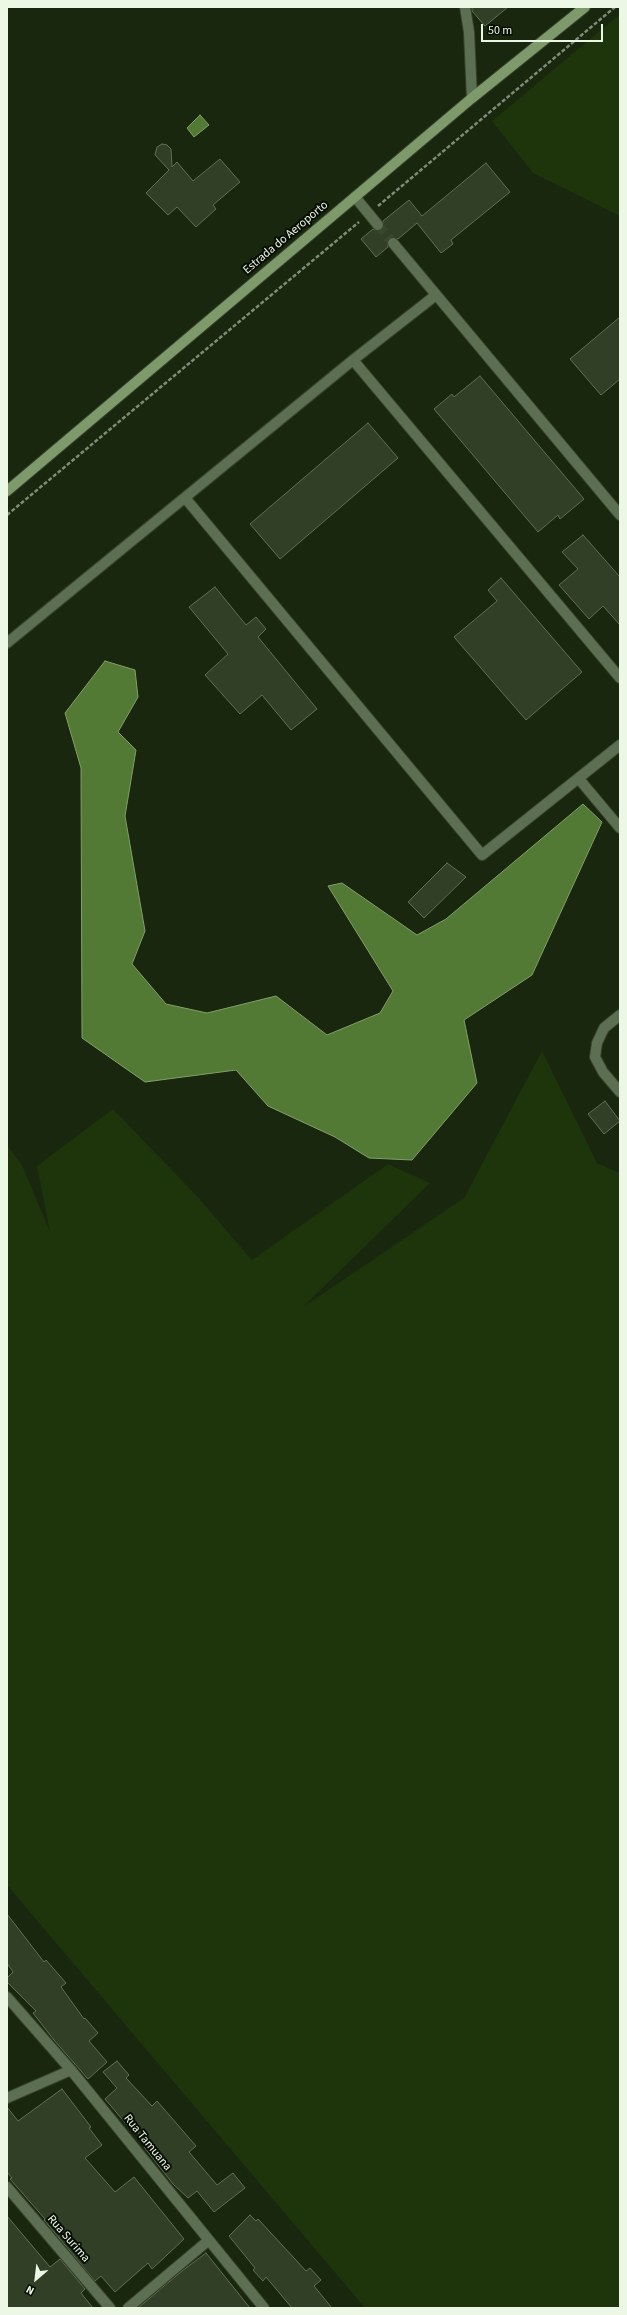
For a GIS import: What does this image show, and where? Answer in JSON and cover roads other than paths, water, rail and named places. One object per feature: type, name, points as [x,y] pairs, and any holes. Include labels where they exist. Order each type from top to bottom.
[{"type":"street","points":[[464,7],[469,32],[472,98]]},
{"type":"street","name":"Estrada do Aeroporto","points":[[7,491],[472,98],[584,7]]},
{"type":"street","points":[[355,197],[378,225]]},
{"type":"street","points":[[393,243],[620,515]]},
{"type":"street","points":[[7,643],[186,499],[353,360],[436,295]]},
{"type":"street","points":[[353,360],[620,678]]},
{"type":"street","points":[[186,499],[482,856],[620,745]]},
{"type":"street","points":[[579,779],[620,828]]},
{"type":"street","points":[[620,1015],[604,1028],[597,1043],[595,1057],[604,1072],[620,1092]]},
{"type":"street","name":"Rua Tamuana","points":[[7,1997],[71,2070],[264,2308]]},
{"type":"street","points":[[7,2098],[71,2070]]},
{"type":"street","name":"Rua Surima","points":[[7,2186],[110,2308]]},
{"type":"street","points":[[128,2308],[209,2240]]},
{"type":"tunnel","points":[[378,225],[393,243]]}]
